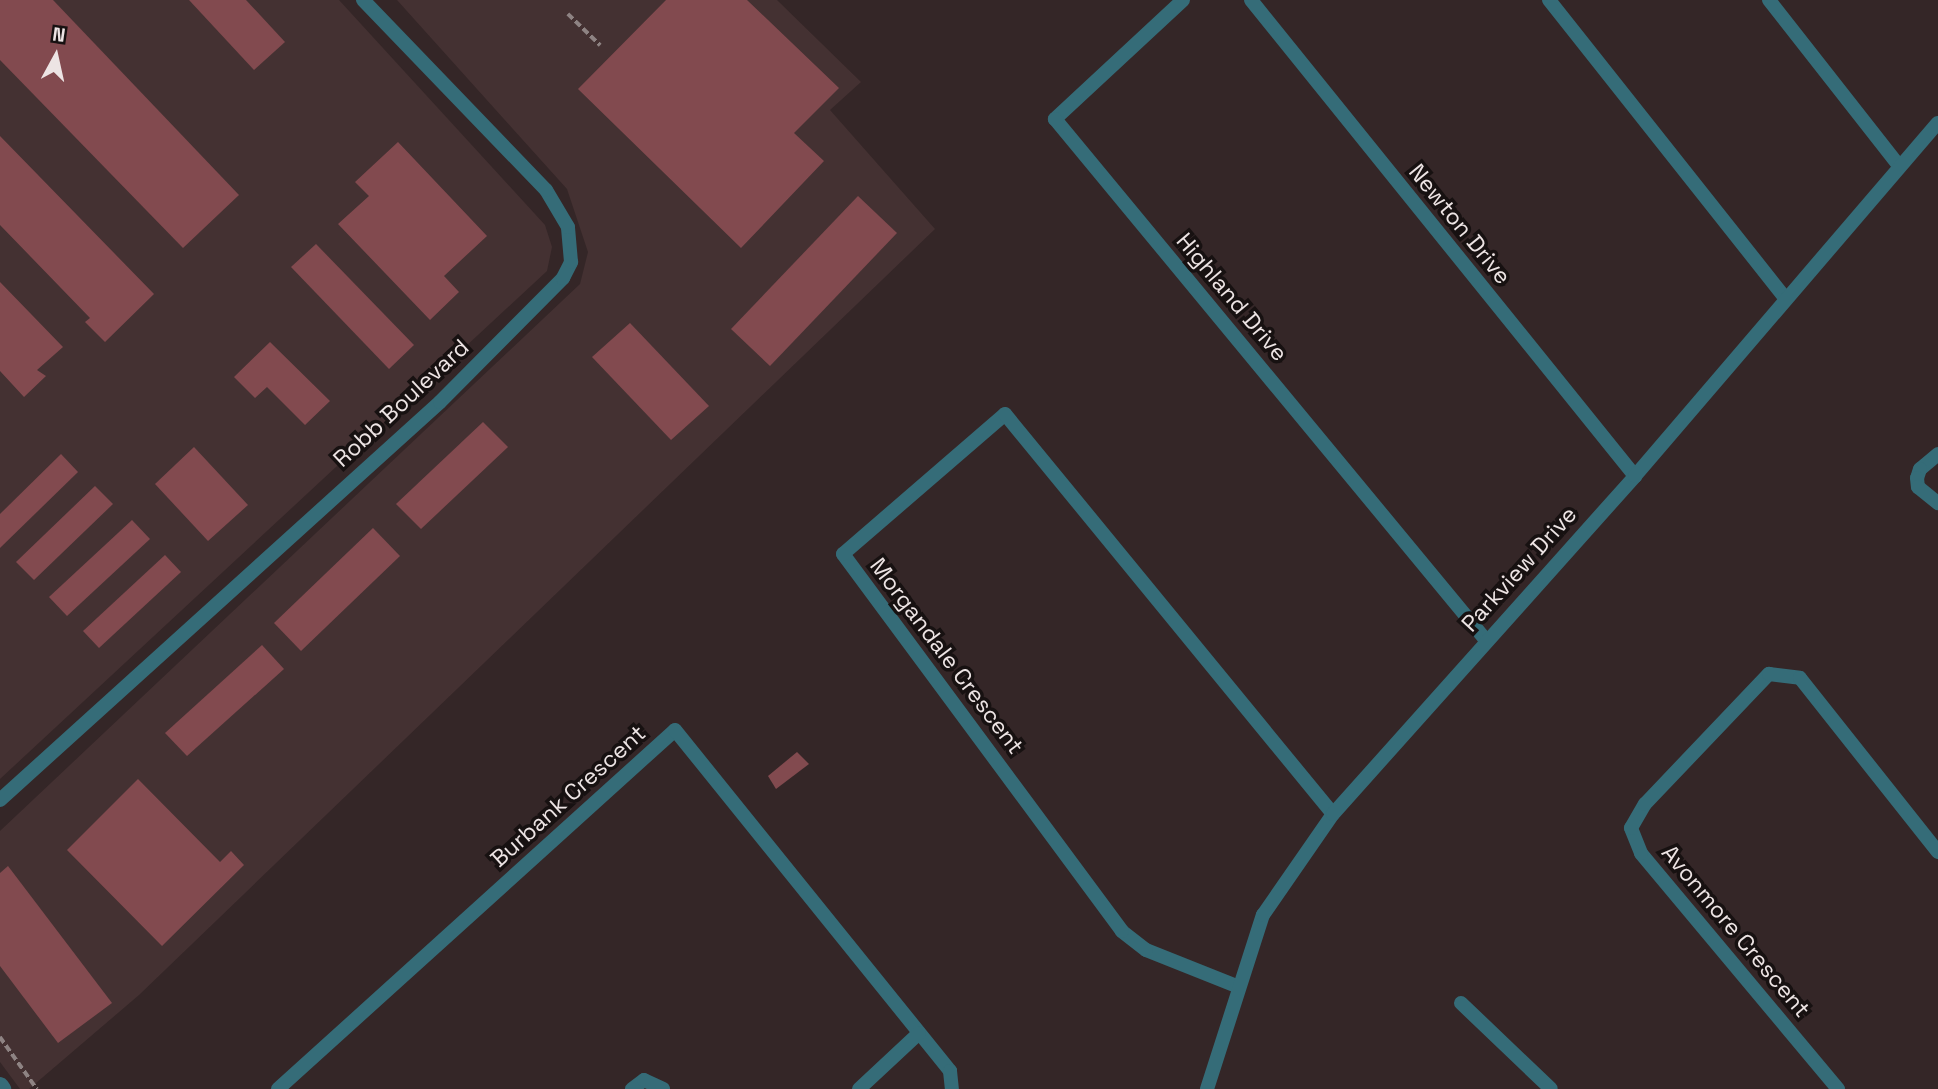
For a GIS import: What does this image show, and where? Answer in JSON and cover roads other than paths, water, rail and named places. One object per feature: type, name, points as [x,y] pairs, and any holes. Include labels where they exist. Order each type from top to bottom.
[{"type":"street","name":"Robb Boulevard","points":[[0,800],[440,402],[563,278],[571,262],[568,227],[546,190],[363,0]]},
{"type":"street","name":"Highland Drive","points":[[1184,0],[1055,119],[1485,639]]},
{"type":"street","name":"Newton Drive","points":[[1251,0],[1635,476]]},
{"type":"street","points":[[1549,0],[1785,298]]},
{"type":"street","points":[[1769,0],[1899,166]]},
{"type":"street","name":"Parkview Drive","points":[[1207,1089],[1263,915],[1333,814],[1485,639],[1635,476],[1785,298],[1938,123]]},
{"type":"street","name":"Morgandale Crescent","points":[[1239,987],[1146,950],[1122,930],[843,554],[1005,414],[1333,814]]},
{"type":"street","points":[[1938,454],[1920,469],[1917,487],[1938,503]]},
{"type":"street","name":"Avonmore Crescent","points":[[1838,1089],[1641,853],[1631,828],[1645,804],[1769,674],[1800,678],[1938,852]]},
{"type":"street","name":"Burbank Crescent","points":[[278,1089],[675,730],[950,1072],[951,1089]]},
{"type":"street","points":[[1461,1003],[1551,1089]]},
{"type":"street","points":[[859,1089],[919,1033]]},
{"type":"street","points":[[632,1089],[644,1080],[663,1089]]}]
